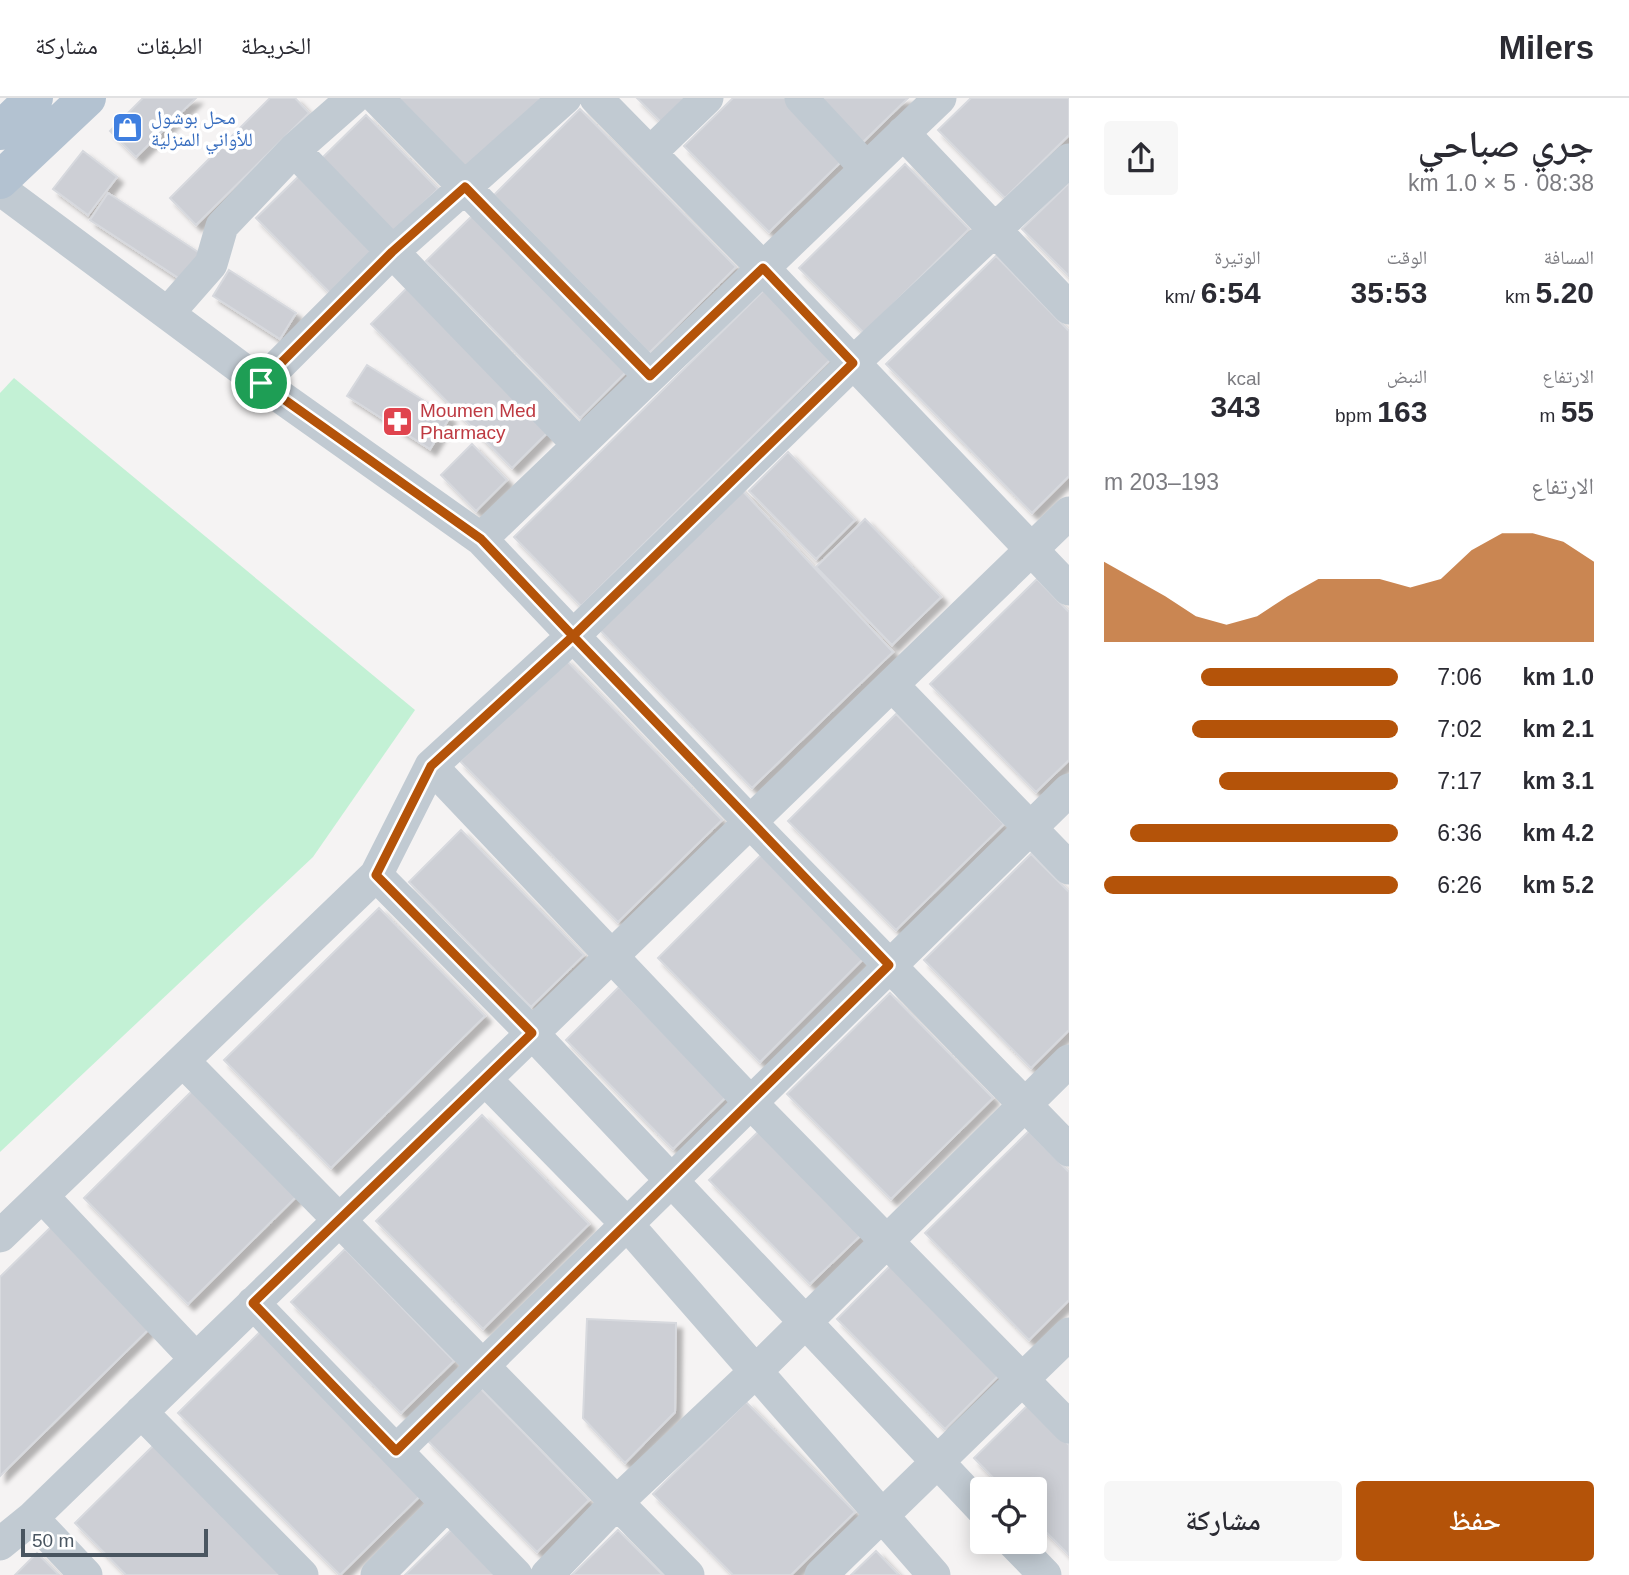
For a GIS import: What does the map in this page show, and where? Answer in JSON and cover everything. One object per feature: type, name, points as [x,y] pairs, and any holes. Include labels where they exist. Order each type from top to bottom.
[{"type":"main road","points":[[0,131],[34,98]]},
{"type":"main road","points":[[0,180],[87,98]]},
{"type":"street","points":[[169,313],[211,264],[222,226],[294,150],[353,98]]},
{"type":"street","points":[[377,98],[650,376]]},
{"type":"street","points":[[261,383],[392,252],[565,98]]},
{"type":"street","points":[[596,98],[763,268],[1069,589]]},
{"type":"street","points":[[650,153],[707,98]]},
{"type":"street","points":[[801,98],[866,168]]},
{"type":"street","points":[[481,539],[940,98]]},
{"type":"street","points":[[903,133],[1069,308]]},
{"type":"street","points":[[294,150],[579,445]]},
{"type":"street","points":[[0,1236],[376,875],[431,766],[573,636],[853,363],[1069,160]]},
{"type":"street","points":[[0,189],[261,383],[481,539],[750,822],[1069,1150]]},
{"type":"street","points":[[0,1544],[32,1518],[1069,513]]},
{"type":"street","points":[[892,685],[1069,868]]},
{"type":"street","points":[[431,766],[751,1103],[1069,1427]]},
{"type":"street","points":[[396,1451],[625,1223],[1069,790]]},
{"type":"street","points":[[376,875],[532,1033],[970,1496]]},
{"type":"street","points":[[183,1061],[688,1575]]},
{"type":"street","points":[[547,1575],[617,1502],[756,1371],[1069,1061]]},
{"type":"street","points":[[485,1079],[625,1223],[934,1575]]},
{"type":"street","points":[[43,1196],[196,1359]]},
{"type":"street","points":[[253,1303],[516,1575]]},
{"type":"street","points":[[821,1575],[1069,1334]]},
{"type":"street","points":[[141,1412],[302,1575]]},
{"type":"street","points":[[377,1575],[447,1504]]},
{"type":"street","points":[[32,1518],[86,1575]]},
{"type":"street","points":[[1025,1554],[1045,1575]]},
{"type":"green space","points":[[14,378],[415,710],[313,857],[0,1152],[0,393]]},
{"type":"building","points":[[143,98],[196,98],[136,157],[110,131]]},
{"type":"building","points":[[270,98],[295,98],[309,113],[196,225],[170,198]]},
{"type":"building","points":[[396,98],[546,98],[470,174]]},
{"type":"building","points":[[637,98],[687,98],[662,123]]},
{"type":"building","points":[[733,98],[794,98],[849,154],[769,232],[684,146]]},
{"type":"building","points":[[816,98],[908,98],[861,144]]},
{"type":"building","points":[[971,98],[1069,98],[1069,135],[1005,198],[938,130]]},
{"type":"building","points":[[580,109],[736,267],[649,353],[494,195]]},
{"type":"building","points":[[366,115],[438,189],[393,233],[321,159]]},
{"type":"building","points":[[83,151],[117,177],[88,215],[53,189]]},
{"type":"building","points":[[905,164],[969,229],[864,333],[799,268]]},
{"type":"building","points":[[299,176],[377,255],[334,297],[256,218]]},
{"type":"building","points":[[1069,183],[1069,276],[1022,229]]},
{"type":"building","points":[[108,193],[201,254],[183,281],[90,220]]},
{"type":"building","points":[[473,215],[627,371],[580,418],[426,261]]},
{"type":"building","points":[[996,256],[1069,331],[1069,476],[1032,513],[886,364]]},
{"type":"building","points":[[229,270],[296,313],[280,339],[213,296]]},
{"type":"building","points":[[411,284],[552,428],[512,468],[371,324]]},
{"type":"building","points":[[764,290],[831,359],[581,606],[514,537]]},
{"type":"building","points":[[367,365],[450,417],[430,449],[347,396]]},
{"type":"building","points":[[472,444],[507,480],[476,511],[441,475]]},
{"type":"building","points":[[788,452],[855,520],[816,559],[749,491]]},
{"type":"building","points":[[738,486],[893,652],[752,788],[597,627]]},
{"type":"building","points":[[865,519],[941,597],[892,645],[816,567]]},
{"type":"building","points":[[1037,579],[1069,612],[1069,760],[1036,792],[930,684]]},
{"type":"building","points":[[564,658],[722,820],[618,922],[460,761]]},
{"type":"building","points":[[896,714],[1004,824],[896,930],[788,821]]},
{"type":"building","points":[[461,830],[584,955],[531,1007],[409,882]]},
{"type":"building","points":[[1031,854],[1069,892],[1069,1030],[1031,1068],[924,960]]},
{"type":"building","points":[[761,855],[863,959],[760,1062],[658,958]]},
{"type":"building","points":[[379,908],[485,1016],[331,1168],[224,1060]]},
{"type":"building","points":[[619,987],[726,1097],[673,1149],[566,1040]]},
{"type":"building","points":[[890,993],[993,1098],[891,1199],[787,1094]]},
{"type":"building","points":[[194,1089],[298,1195],[188,1304],[84,1198]]},
{"type":"building","points":[[482,1115],[589,1224],[483,1329],[376,1221]]},
{"type":"building","points":[[759,1131],[861,1235],[810,1284],[709,1180]]},
{"type":"building","points":[[1029,1131],[1069,1172],[1069,1300],[1029,1340],[925,1233]]},
{"type":"building","points":[[51,1227],[150,1328],[0,1476],[0,1277]]},
{"type":"building","points":[[345,1249],[454,1361],[401,1413],[291,1302]]},
{"type":"building","points":[[891,1265],[999,1375],[945,1429],[837,1319]]},
{"type":"building","points":[[587,1319],[676,1323],[675,1412],[625,1463],[583,1418]]},
{"type":"building","points":[[263,1329],[424,1492],[340,1575],[178,1413]]},
{"type":"building","points":[[480,1388],[589,1500],[537,1552],[427,1440]]},
{"type":"building","points":[[746,1402],[855,1512],[791,1575],[733,1575],[653,1494]]},
{"type":"building","points":[[1029,1404],[1069,1445],[1069,1555],[1047,1533],[1047,1477],[992,1477],[974,1458]]},
{"type":"building","points":[[157,1442],[287,1575],[126,1575],[75,1523]]},
{"type":"building","points":[[451,1530],[495,1575],[405,1575]]},
{"type":"building","points":[[618,1530],[663,1575],[572,1575]]},
{"type":"building","points":[[876,1551],[899,1575],[851,1575]]},
{"type":"building","points":[[37,1553],[59,1575],[15,1575]]},
{"type":"place","name":"محل بوشول للأواني المنزلية","points":[[128,128]]},
{"type":"place","name":"Moumen Med Pharmacy","points":[[397,421]]},
{"type":"route","points":[[261,383],[392,252],[465,187],[650,376],[763,268],[853,363],[573,636],[889,965],[396,1451],[253,1303],[532,1033],[376,875],[431,766],[573,636],[481,539],[261,383]]}]
